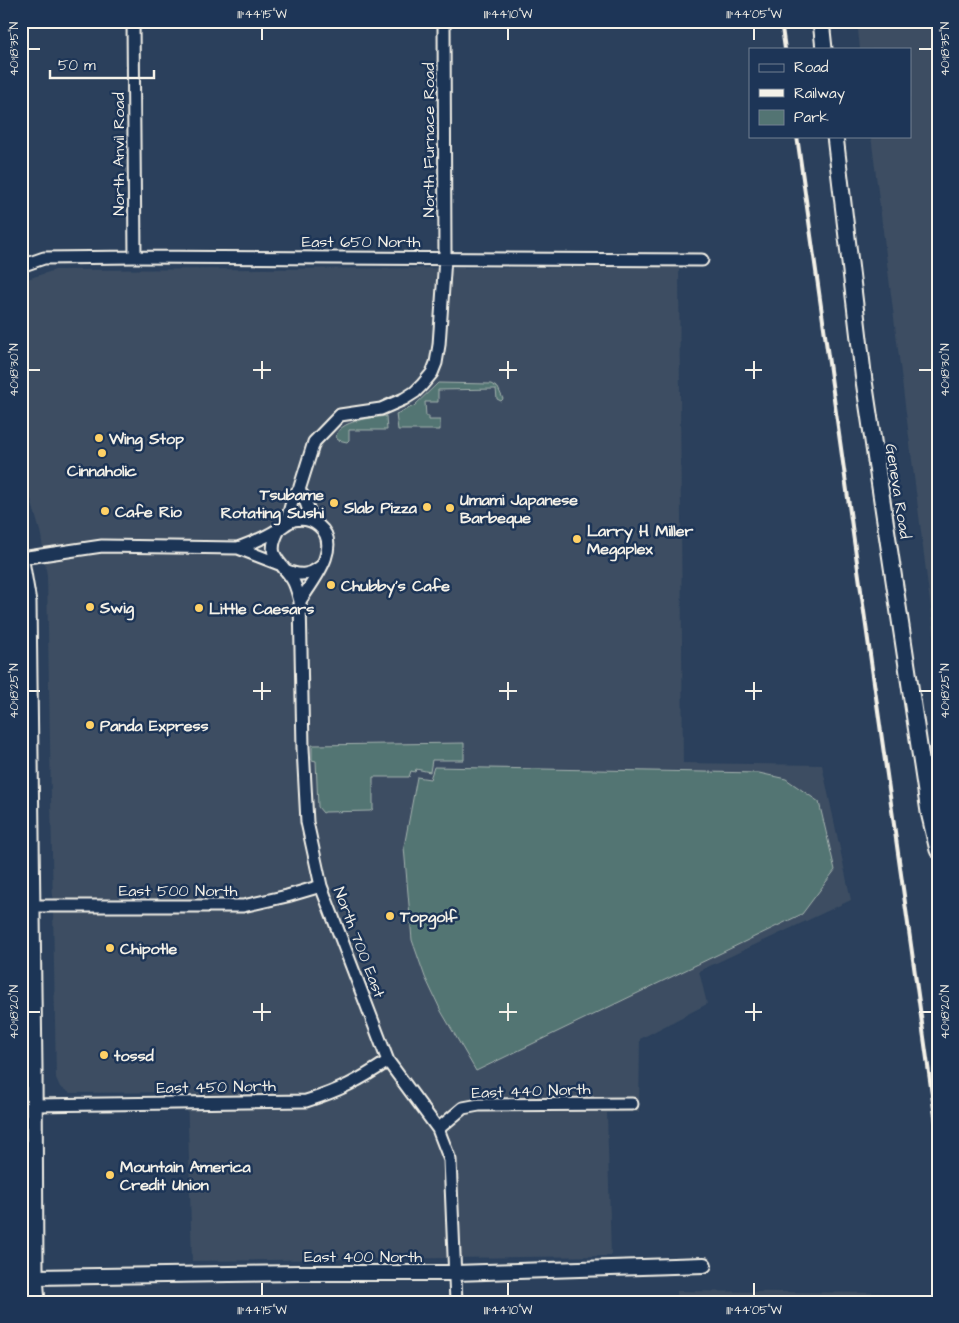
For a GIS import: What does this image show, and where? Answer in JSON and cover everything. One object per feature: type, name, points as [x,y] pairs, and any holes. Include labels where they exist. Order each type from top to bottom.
[{"type":"main road","points":[[821,21],[824,48]]},
{"type":"main road","name":"Geneva Road","points":[[835,138],[866,391],[929,812],[938,850]]},
{"type":"main road","points":[[21,560],[28,602],[34,1105],[28,1277],[37,1302]]},
{"type":"street","name":"North Anvil Road","points":[[133,21],[135,257]]},
{"type":"street","name":"North Furnace Road","points":[[444,21],[445,258]]},
{"type":"street","name":"East 650 North","points":[[21,266],[44,258],[135,257],[702,260]]},
{"type":"street","points":[[300,601],[293,581],[274,556],[273,547],[274,538],[282,526],[294,495],[300,490],[314,442],[340,415],[381,409],[392,405],[415,392],[432,373],[440,345],[445,258]]},
{"type":"street","points":[[300,490],[313,522]]},
{"type":"street","points":[[238,548],[295,520],[304,519],[321,527],[329,544],[328,554],[300,601]]},
{"type":"street","points":[[21,560],[102,546],[238,548],[282,567],[293,574],[302,575],[318,569],[324,562]]},
{"type":"street","name":"North 700 East","points":[[300,601],[302,748],[307,822],[321,886],[388,1061],[438,1129],[450,1160],[456,1302]]},
{"type":"street","name":"East 500 North","points":[[32,906],[243,906],[321,886]]},
{"type":"street","name":"East 450 North","points":[[34,1105],[306,1101],[351,1085],[388,1061]]},
{"type":"street","name":"East 440 North","points":[[438,1129],[462,1108],[479,1105],[632,1104]]},
{"type":"street","name":"East 400 North","points":[[28,1277],[454,1273],[704,1265]]},
{"type":"shaded area","points":[[857,21],[938,21],[938,666],[871,138],[912,138],[912,48],[860,48]]},
{"type":"shaded area","points":[[679,267],[683,763],[822,765],[851,900],[699,971],[707,1004],[640,1039],[639,1112],[607,1113],[611,1256],[192,1261],[187,1092],[70,1093],[60,1087],[56,1078],[47,576],[41,535],[21,464],[21,281],[55,270]]},
{"type":"shaded area","points":[[677,1291],[883,1293],[883,1302],[677,1302]]},
{"type":"green space","points":[[438,383],[491,384],[498,388],[503,399],[501,401],[497,399],[496,389],[438,390],[438,402],[425,402],[426,416],[429,416],[429,420],[440,420],[440,430],[398,430],[396,414],[414,406]]},
{"type":"green space","points":[[386,416],[387,430],[349,430],[349,440],[347,442],[338,440],[336,437],[338,431],[349,423]]},
{"type":"green space","points":[[464,743],[464,760],[432,760],[430,772],[416,769],[415,772],[411,771],[409,777],[373,777],[373,809],[370,811],[323,813],[318,807],[316,761],[312,760],[312,745]]},
{"type":"green space","name":"Topgolf","points":[[434,767],[759,773],[786,779],[819,802],[835,870],[802,914],[476,1071],[441,1011],[425,977],[412,940],[404,847],[417,777],[430,779]]},
{"type":"railway","points":[[781,21],[785,48]]},
{"type":"railway","points":[[797,138],[938,1137]]},
{"type":"place","name":"Wing Stop","points":[[99,438]]},
{"type":"place","name":"Cinnaholic","points":[[102,453]]},
{"type":"place","name":"Tsubame Rotating Sushi","points":[[334,503]]},
{"type":"place","name":"Slab Pizza","points":[[427,507]]},
{"type":"place","name":"Umami Japanese Barbeque","points":[[450,508]]},
{"type":"place","name":"Cafe Rio","points":[[105,511]]},
{"type":"place","name":"Larry H Miller Megaplex","points":[[577,539]]},
{"type":"place","name":"Chubby’s Cafe","points":[[331,585]]},
{"type":"place","name":"Swig","points":[[90,607]]},
{"type":"place","name":"Little Caesars","points":[[199,608]]},
{"type":"place","name":"Panda Express","points":[[90,725]]},
{"type":"place","name":"Topgolf","points":[[390,916]]},
{"type":"place","name":"Chipotle","points":[[110,948]]},
{"type":"place","name":"tossd","points":[[104,1055]]},
{"type":"place","name":"Mountain America Credit Union","points":[[110,1175]]}]
